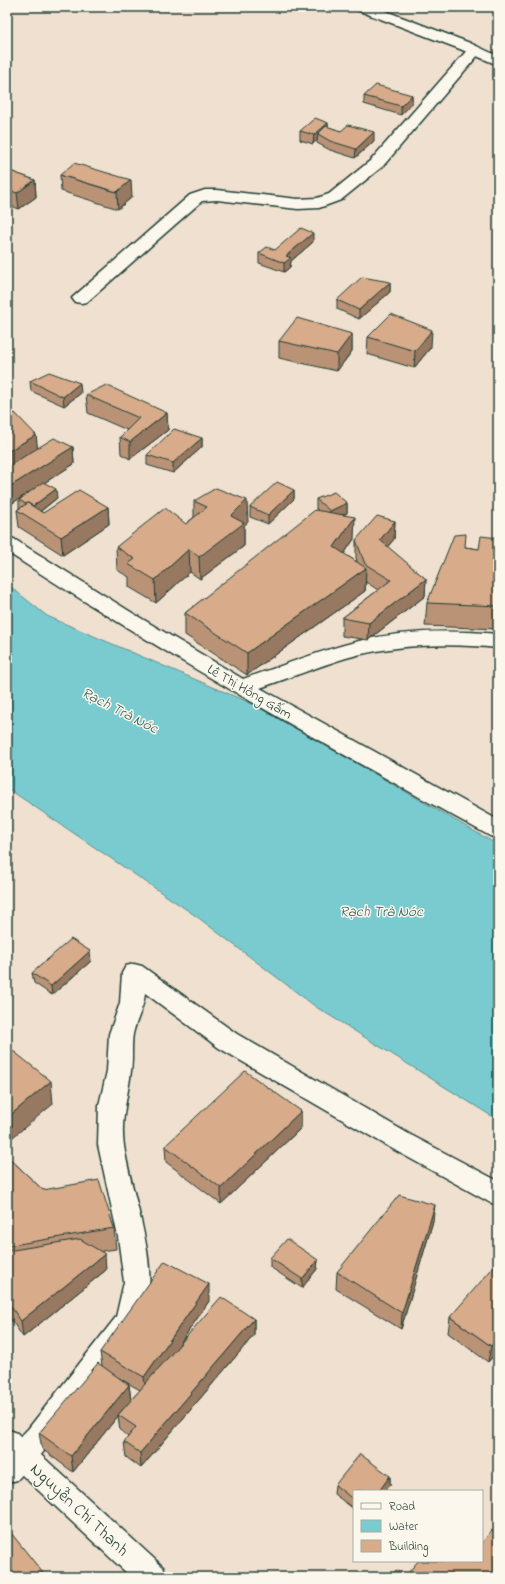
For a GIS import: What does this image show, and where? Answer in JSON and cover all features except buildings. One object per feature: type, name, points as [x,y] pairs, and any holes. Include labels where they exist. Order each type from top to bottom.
[{"type":"street","points":[[362,7],[498,61]]},
{"type":"street","points":[[81,298],[196,198],[205,195],[217,195],[298,204],[319,203],[336,197],[377,163],[474,51]]},
{"type":"street","name":"Lê Thị Hồng Gấm","points":[[7,543],[79,590],[242,687],[498,830]]},
{"type":"street","points":[[242,687],[344,652],[392,643],[438,638],[498,641]]},
{"type":"street","points":[[12,1456],[38,1438],[129,1322],[137,1282],[131,1237],[111,1145],[112,1112],[119,1071],[121,1034],[132,1003],[134,973],[228,1041],[393,1137],[498,1194]]},
{"type":"street","name":"Nguyễn Chí Thanh","points":[[12,1456],[152,1577]]},
{"type":"water","name":"Rạch Trà Nóc","points":[[7,584],[47,616],[255,705],[498,845],[498,1120],[316,1007],[196,916],[7,788]]}]
